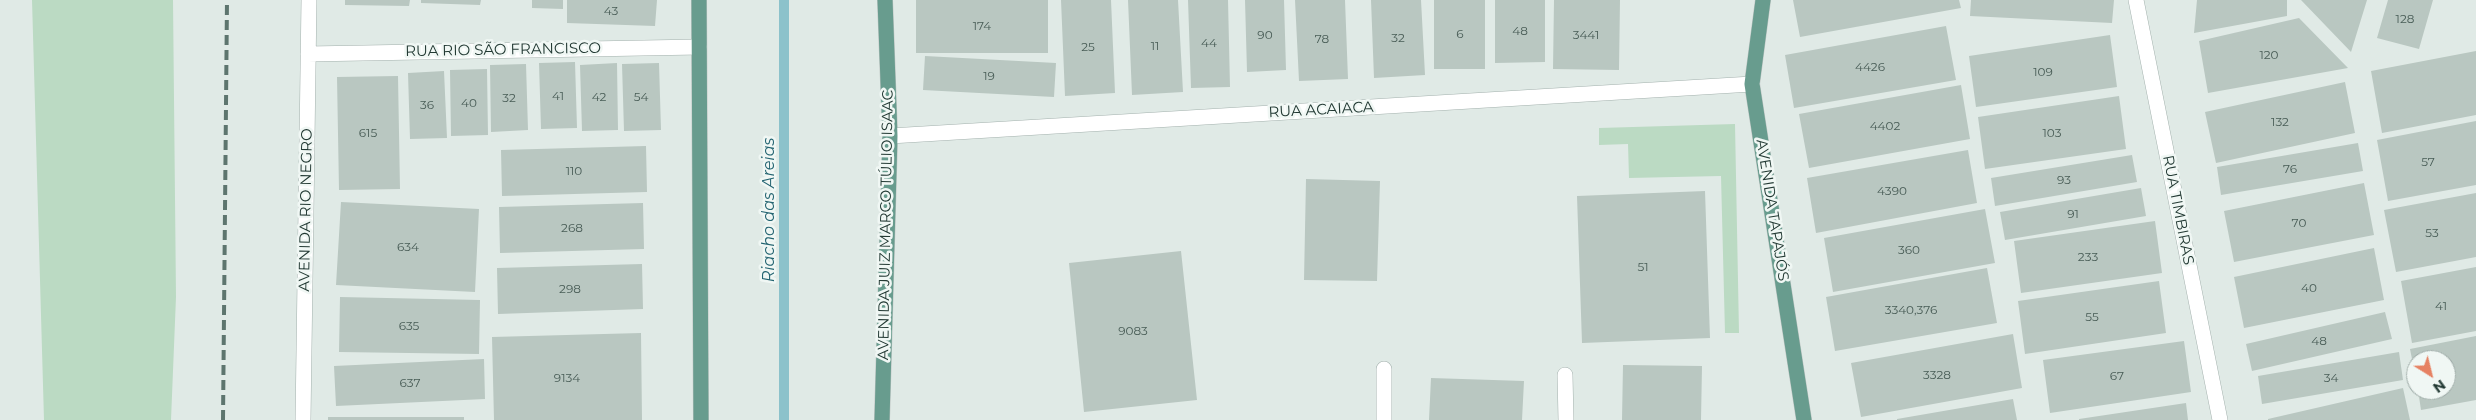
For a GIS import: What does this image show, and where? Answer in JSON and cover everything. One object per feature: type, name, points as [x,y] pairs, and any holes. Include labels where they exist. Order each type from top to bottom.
[{"type":"main road","points":[[699,0],[701,420]]},
{"type":"main road","name":"AVENIDA JUIZ MARCO TÚLIO ISAAC","points":[[882,420],[890,136],[885,0]]},
{"type":"main road","name":"AVENIDA TAPAJÓS","points":[[1763,0],[1752,84],[1804,420]]},
{"type":"street","name":"AVENIDA RIO NEGRO","points":[[303,420],[309,0]]},
{"type":"street","name":"RUA TIMBIRAS","points":[[2136,0],[2220,420]]},
{"type":"street","name":"RUA RIO SÃO FRANCISCO","points":[[308,54],[698,47]]},
{"type":"street","name":"RUA ACAIACA","points":[[890,136],[1752,84]]},
{"type":"street","points":[[1384,369],[1384,420]]},
{"type":"street","points":[[1565,375],[1566,420]]},
{"type":"green space","points":[[32,0],[173,0],[176,297],[171,420],[44,420]]},
{"type":"green space","points":[[1735,124],[1739,333],[1725,333],[1721,176],[1629,178],[1628,144],[1599,145],[1599,128]]},
{"type":"building","points":[[345,0],[410,0],[409,6],[345,5]]},
{"type":"building","points":[[421,0],[481,0],[480,5],[421,3]]},
{"type":"building","points":[[532,0],[563,0],[563,9],[532,8]]},
{"type":"building","points":[[567,0],[657,0],[655,26],[567,23]]},
{"type":"building","points":[[916,0],[1048,0],[1048,53],[916,53]]},
{"type":"building","points":[[1061,0],[1111,0],[1115,93],[1065,96]]},
{"type":"building","points":[[1128,0],[1178,0],[1183,92],[1132,95]]},
{"type":"building","points":[[1188,0],[1228,0],[1230,87],[1191,88]]},
{"type":"building","points":[[1245,0],[1284,0],[1286,70],[1247,72]]},
{"type":"building","points":[[1295,0],[1345,0],[1348,79],[1299,81]]},
{"type":"building","points":[[1371,0],[1421,0],[1425,75],[1374,78]]},
{"type":"building","points":[[1434,0],[1485,0],[1485,69],[1434,69]]},
{"type":"building","points":[[1495,0],[1545,0],[1545,62],[1495,63]]},
{"type":"building","points":[[1554,0],[1620,0],[1619,70],[1553,69]]},
{"type":"building","points":[[1793,0],[1959,0],[1961,8],[1800,37]]},
{"type":"building","points":[[1971,0],[2114,0],[2112,23],[1970,16]]},
{"type":"building","points":[[2197,0],[2287,0],[2287,16],[2194,33]]},
{"type":"building","points":[[2301,0],[2367,0],[2351,52]]},
{"type":"building","points":[[2388,0],[2433,0],[2419,49],[2377,38]]},
{"type":"building","points":[[2299,18],[2348,68],[2208,93],[2199,41]]},
{"type":"building","points":[[1946,26],[1956,80],[1794,108],[1785,55]]},
{"type":"building","points":[[2110,35],[2117,87],[1976,107],[1969,56]]},
{"type":"building","points":[[2476,51],[2476,115],[2382,133],[2371,71]]},
{"type":"building","points":[[925,56],[1056,63],[1054,97],[923,90]]},
{"type":"building","points":[[575,62],[577,128],[541,129],[539,63]]},
{"type":"building","points":[[617,63],[618,130],[582,131],[580,65]]},
{"type":"building","points":[[659,63],[661,130],[624,131],[622,64]]},
{"type":"building","points":[[526,64],[528,130],[491,132],[490,65]]},
{"type":"building","points":[[487,69],[488,135],[451,136],[450,70]]},
{"type":"building","points":[[444,71],[447,138],[410,139],[408,73]]},
{"type":"building","points":[[398,76],[400,189],[339,190],[337,77]]},
{"type":"building","points":[[2345,82],[2355,133],[2216,163],[2205,112]]},
{"type":"building","points":[[1961,85],[1970,139],[1809,168],[1799,114]]},
{"type":"building","points":[[2119,96],[2126,149],[1985,169],[1978,117]]},
{"type":"building","points":[[2476,121],[2476,185],[2388,201],[2377,140]]},
{"type":"building","points":[[2358,143],[2363,171],[2221,195],[2217,167]]},
{"type":"building","points":[[646,146],[647,192],[502,196],[501,150]]},
{"type":"building","points":[[1968,150],[1977,203],[1816,233],[1807,178]]},
{"type":"building","points":[[2132,155],[2137,182],[1995,206],[1991,178]]},
{"type":"building","points":[[1306,179],[1380,181],[1377,281],[1304,280]]},
{"type":"building","points":[[2364,183],[2374,235],[2234,262],[2224,211]]},
{"type":"building","points":[[2141,188],[2146,216],[2005,240],[2000,212]]},
{"type":"building","points":[[1705,191],[1710,338],[1582,343],[1577,196]]},
{"type":"building","points":[[2476,193],[2476,257],[2396,272],[2384,210]]},
{"type":"building","points":[[341,202],[479,209],[475,292],[336,285]]},
{"type":"building","points":[[643,203],[644,249],[500,253],[499,207]]},
{"type":"building","points":[[1985,209],[1995,263],[1833,292],[1824,238]]},
{"type":"building","points":[[2155,221],[2162,273],[2021,293],[2014,241]]},
{"type":"building","points":[[2374,248],[2384,300],[2244,328],[2234,277]]},
{"type":"building","points":[[1181,251],[1197,400],[1084,412],[1069,263]]},
{"type":"building","points":[[642,264],[643,309],[498,314],[497,268]]},
{"type":"building","points":[[2476,267],[2476,331],[2412,343],[2401,281]]},
{"type":"building","points":[[1987,268],[1997,323],[1835,351],[1826,297]]},
{"type":"building","points":[[2159,281],[2166,333],[2025,354],[2018,301]]},
{"type":"building","points":[[340,297],[480,300],[479,354],[339,352]]},
{"type":"building","points":[[2385,312],[2392,339],[2252,371],[2246,344]]},
{"type":"building","points":[[641,333],[642,420],[494,420],[492,337]]},
{"type":"building","points":[[2013,334],[2022,388],[1861,417],[1851,363]]},
{"type":"building","points":[[2476,336],[2476,400],[2421,410],[2420,400],[2456,400],[2456,350],[2410,349]]},
{"type":"building","points":[[2184,341],[2191,392],[2050,413],[2043,360]]},
{"type":"building","points":[[2399,352],[2403,380],[2262,404],[2258,376]]},
{"type":"building","points":[[484,359],[485,399],[336,406],[334,366]]},
{"type":"building","points":[[1623,365],[1702,366],[1701,420],[1622,420]]},
{"type":"building","points":[[1431,378],[1524,381],[1522,420],[1429,420]]},
{"type":"building","points":[[2403,388],[2410,420],[2268,420],[2268,419]]},
{"type":"building","points":[[2013,399],[2017,420],[1897,420],[1897,419]]},
{"type":"building","points":[[2186,403],[2188,420],[2079,420],[2079,419]]},
{"type":"building","points":[[328,417],[464,417],[464,420],[328,420]]},
{"type":"waterway","name":"Riacho das Areias","points":[[784,0],[784,420]]},
{"type":"railway","points":[[223,420],[227,0]]}]
